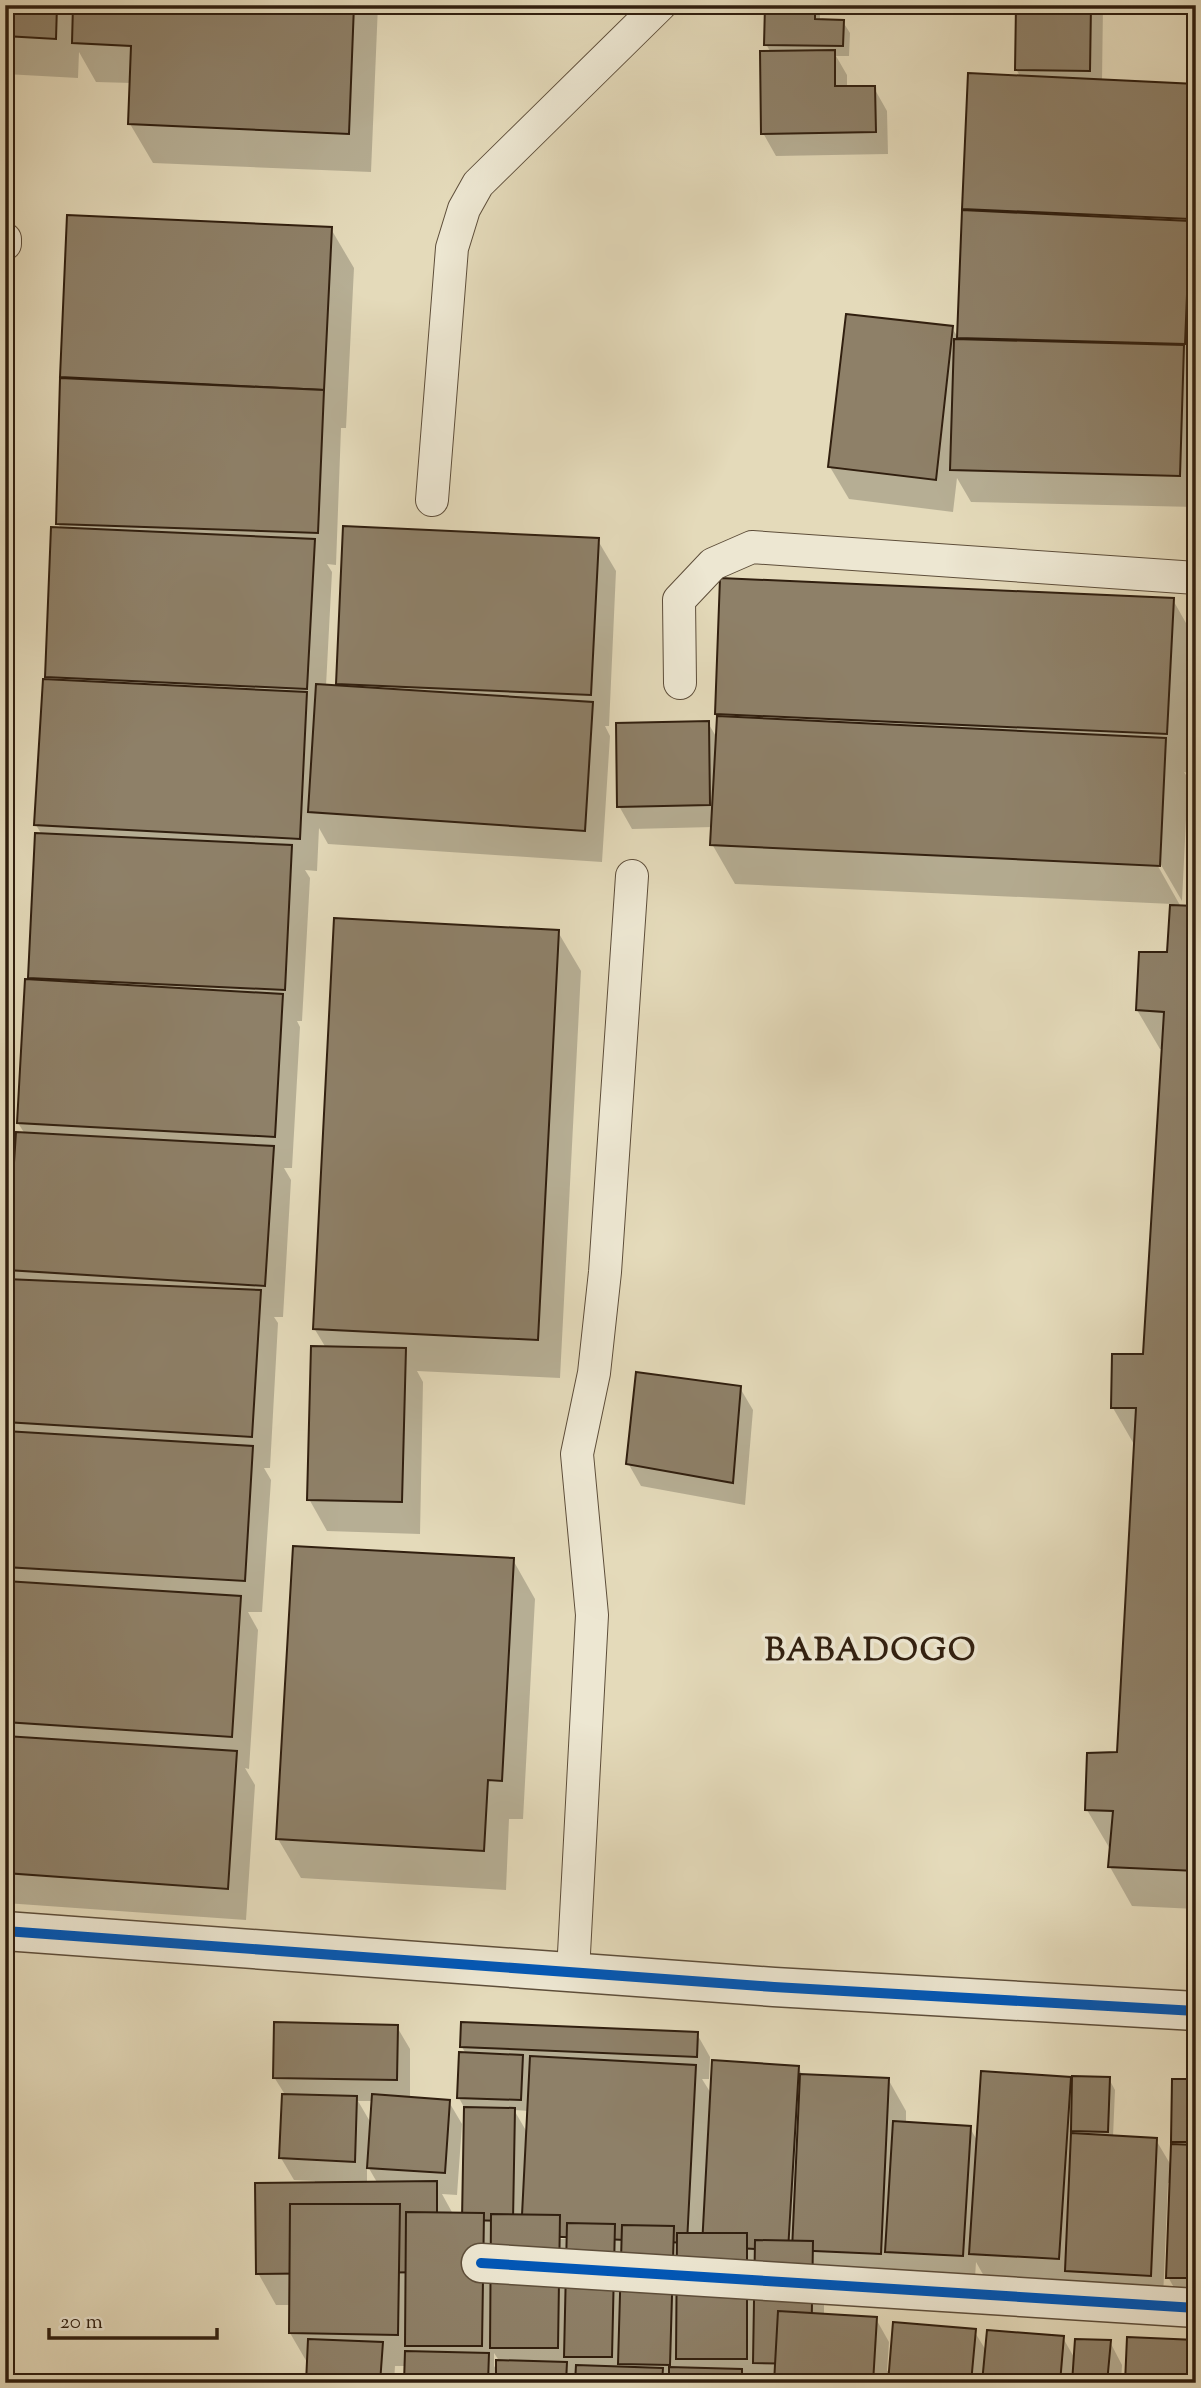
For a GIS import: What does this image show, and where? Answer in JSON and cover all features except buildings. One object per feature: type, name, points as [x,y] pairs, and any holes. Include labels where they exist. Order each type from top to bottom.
[{"type":"street","points":[[5,1931],[787,1988],[1196,2011]]},
{"type":"street","points":[[481,2263],[1196,2308]]},
{"type":"lane","points":[[432,500],[452,248],[464,209],[478,184],[660,5]]},
{"type":"lane","points":[[5,239],[5,244]]},
{"type":"lane","points":[[680,683],[679,600],[713,564],[752,547],[1196,578]]},
{"type":"lane","points":[[573,1972],[592,1615],[577,1454],[594,1373],[605,1272],[632,876]]},
{"type":"cycle path","points":[[5,1931],[774,1987],[1196,2011]]},
{"type":"cycle path","points":[[481,2263],[1196,2308]]},
{"type":"district","name":"BABADOGO","points":[[871,1652]]}]
